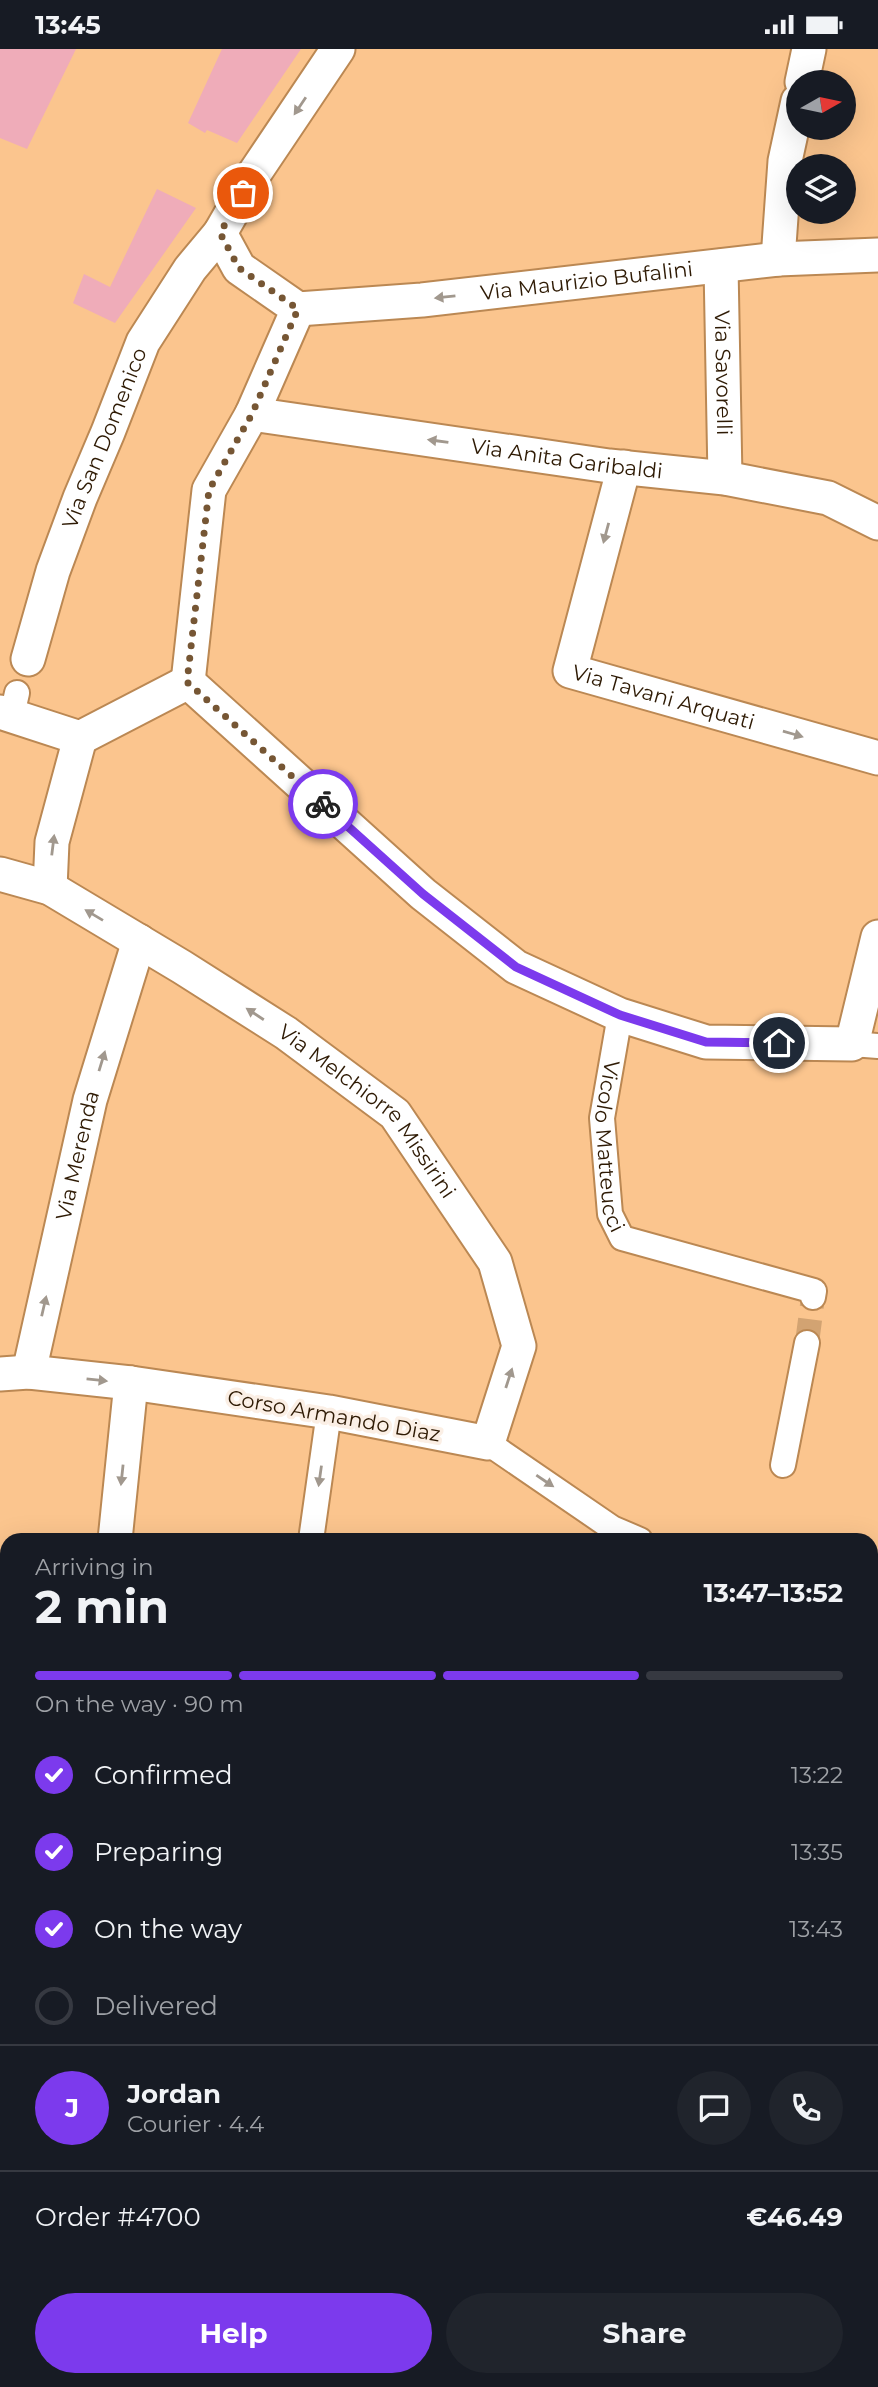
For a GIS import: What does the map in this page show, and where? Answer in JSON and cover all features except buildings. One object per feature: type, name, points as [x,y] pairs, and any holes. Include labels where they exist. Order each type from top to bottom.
[{"type":"street","name":"Via San Domenico","points":[[28,659],[53,571],[143,342],[190,269],[220,233],[254,174],[338,49]]},
{"type":"street","points":[[805,70],[809,49]]},
{"type":"street","points":[[778,259],[785,161],[790,140]]},
{"type":"street","points":[[187,682],[209,490],[252,414],[298,309],[239,268],[220,233]]},
{"type":"street","name":"Via Maurizio Bufalini","points":[[298,309],[422,300],[778,259],[878,255]]},
{"type":"street","name":"Via Savorelli","points":[[721,266],[724,478]]},
{"type":"street","name":"Via Anita Garibaldi","points":[[252,414],[624,467],[724,478],[828,498],[878,523]]},
{"type":"street","name":"Via Tavani Arquati","points":[[624,467],[570,671],[878,758]]},
{"type":"street","points":[[50,888],[52,842],[80,738],[187,682]]},
{"type":"street","points":[[187,682],[423,894],[516,967],[620,1015],[706,1042],[865,1045],[878,937]]},
{"type":"street","points":[[10,707],[80,738]]},
{"type":"street","name":"Via Melchiorre Missirini","points":[[0,874],[50,888],[139,941],[286,1033],[395,1114],[495,1262],[516,1334],[519,1346],[488,1443]]},
{"type":"street","name":"Via Merenda","points":[[15,1373],[90,1100],[139,941]]},
{"type":"street","name":"Vicolo Matteucci","points":[[620,1015],[602,1118],[610,1213],[622,1238],[814,1291],[813,1297]]},
{"type":"street","points":[[783,1465],[807,1343]]},
{"type":"street","name":"Corso Armando Diaz","points":[[15,1373],[131,1383],[329,1412],[488,1443],[612,1528],[624,1533]]},
{"type":"street","points":[[116,1533],[131,1383]]},
{"type":"street","points":[[312,1533],[329,1412]]},
{"type":"shaded area","points":[[0,49],[76,49],[27,149],[0,138]]},
{"type":"shaded area","points":[[222,49],[301,49],[237,143],[207,130],[205,133],[188,123]]},
{"type":"shaded area","points":[[157,189],[196,208],[115,323],[73,303],[84,274],[110,287]]},
{"type":"tunnel","points":[[807,1343],[813,1297]]},
{"type":"way so far","points":[[243,193],[220,233],[239,268],[298,309],[252,414],[209,490],[187,682],[323,804]]},
{"type":"route","points":[[323,804],[423,894],[516,967],[620,1015],[706,1042],[779,1043]]}]
